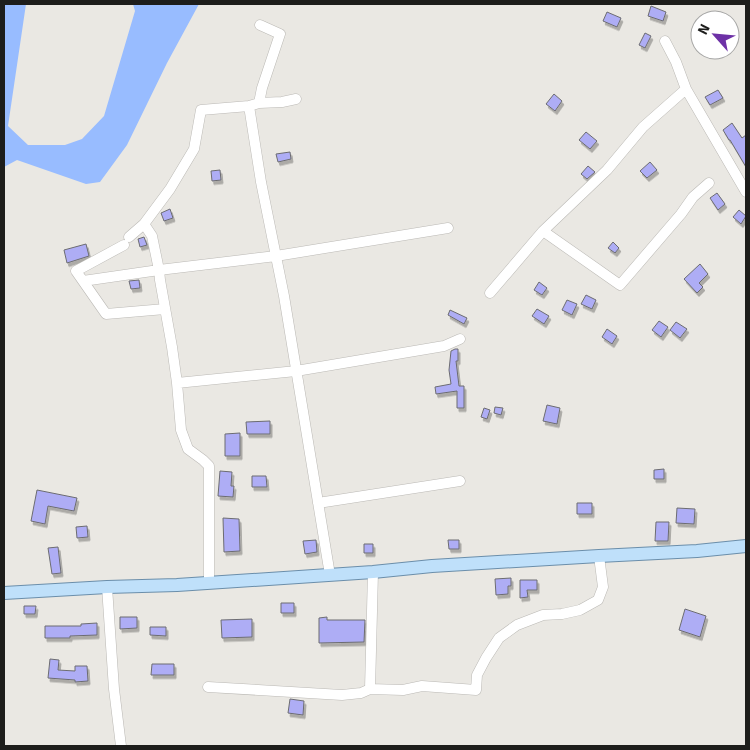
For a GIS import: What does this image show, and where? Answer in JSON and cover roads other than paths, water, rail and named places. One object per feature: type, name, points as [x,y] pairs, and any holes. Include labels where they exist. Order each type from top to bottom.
[{"type":"main road","points":[[4,593],[209,583],[432,566],[697,552],[746,546]]},
{"type":"street","points":[[260,25],[280,34],[262,88],[254,105],[261,182],[276,256],[330,575]]},
{"type":"street","points":[[665,41],[676,62],[686,89],[746,192]]},
{"type":"street","points":[[490,293],[543,231],[607,170],[643,127],[686,89]]},
{"type":"street","points":[[165,308],[106,314],[76,271],[127,241],[144,224],[170,189],[194,149],[201,110],[296,99]]},
{"type":"street","points":[[543,231],[620,285],[681,214],[693,197],[708,182]]},
{"type":"street","points":[[144,224],[152,236],[159,270],[172,346],[181,430],[188,449],[209,466],[209,583]]},
{"type":"street","points":[[83,281],[276,256],[448,228]]},
{"type":"street","points":[[177,383],[296,371],[444,346],[460,339]]},
{"type":"street","points":[[318,503],[460,481]]},
{"type":"street","points":[[208,687],[342,695],[361,693],[370,689],[403,690],[422,686],[476,690],[477,675],[499,638],[517,625],[543,615],[562,614],[580,610],[598,600],[602,587],[599,556]]},
{"type":"street","points":[[370,689],[373,572]]},
{"type":"street","points":[[107,587],[114,690],[121,746]]},
{"type":"water","points":[[4,4],[26,4],[8,126],[28,145],[65,145],[82,139],[104,116],[135,11],[133,4],[199,4],[167,63],[127,145],[100,182],[86,184],[17,160],[4,167]]}]
